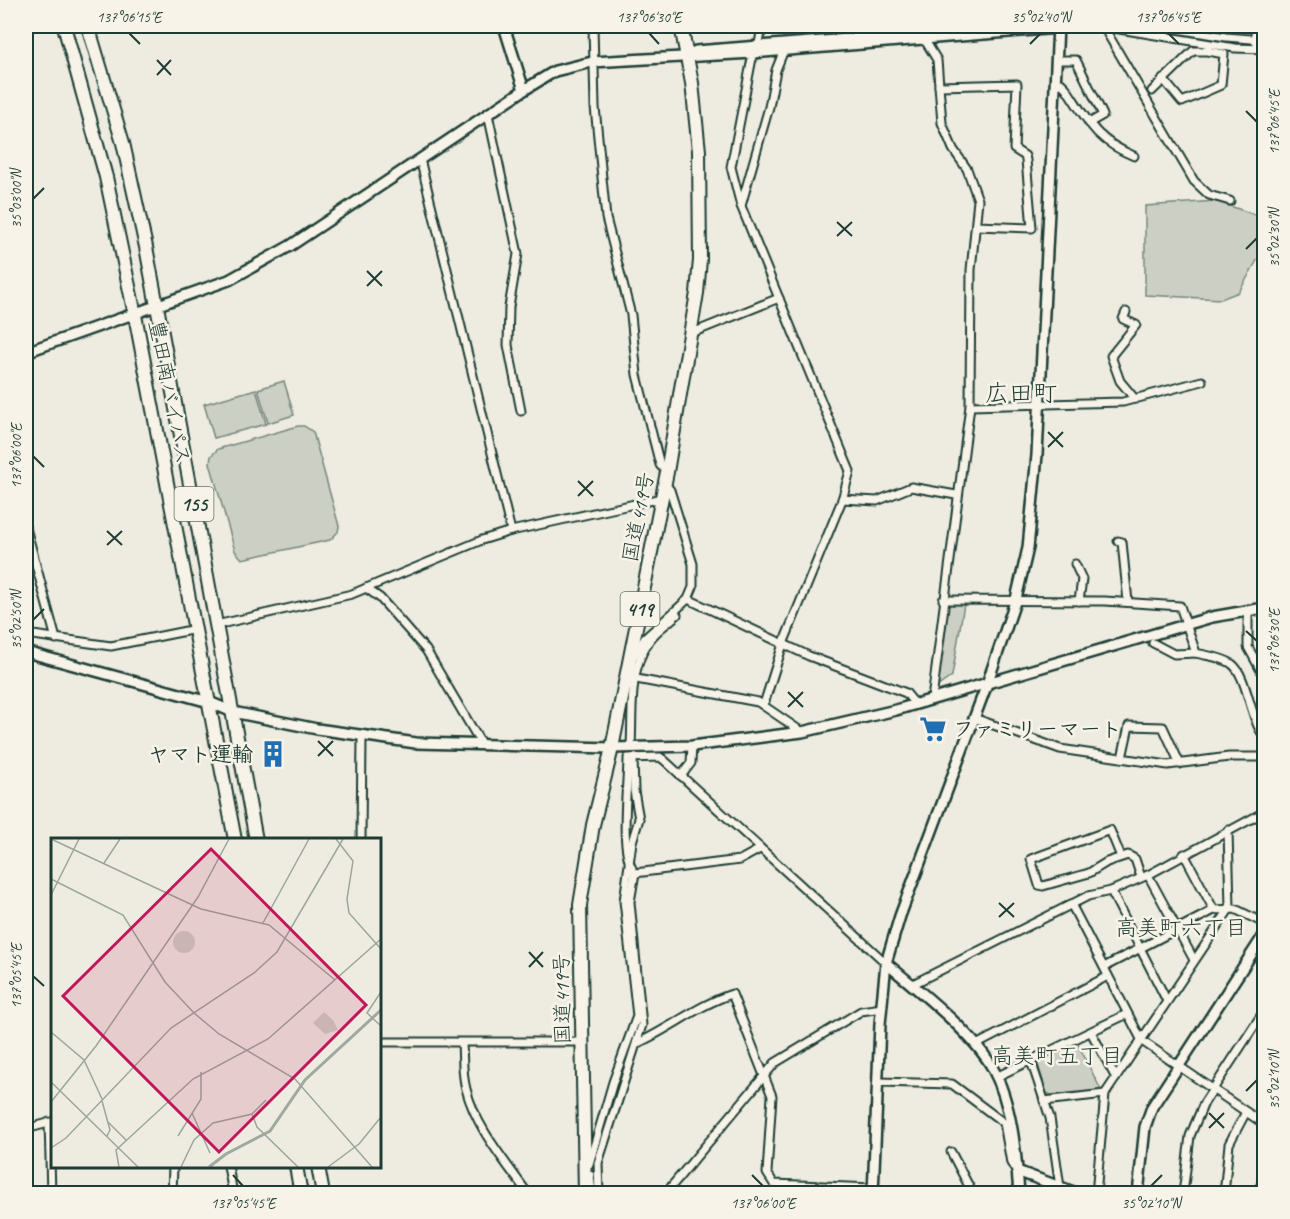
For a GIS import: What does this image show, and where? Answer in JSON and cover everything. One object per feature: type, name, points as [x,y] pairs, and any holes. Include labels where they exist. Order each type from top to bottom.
[{"type":"highway","name":"豊田南バイパス","points":[[64,26],[106,177],[135,315],[235,838]]},
{"type":"highway","name":"豊田南バイパス","points":[[88,26],[129,170],[256,838]]},
{"type":"highway","name":"国道419号","points":[[585,1194],[580,905],[592,825],[630,677],[629,663],[692,333],[700,260],[699,151],[692,83],[681,26]]},
{"type":"highway","points":[[296,1168],[301,1194]]},
{"type":"highway","points":[[318,1168],[323,1194]]},
{"type":"street","points":[[504,26],[524,90]]},
{"type":"street","points":[[592,26],[592,62],[606,219],[631,315],[638,375],[660,465],[693,564],[691,600],[648,642],[630,677],[631,746]]},
{"type":"street","points":[[762,26],[759,44],[753,53],[731,167],[741,206],[850,471],[842,499],[783,644],[764,704]]},
{"type":"street","points":[[887,26],[900,33],[921,39],[937,60],[942,123],[946,137],[968,170],[978,200],[971,270],[970,406],[956,495],[932,699]]},
{"type":"street","points":[[686,56],[696,51],[759,44],[949,28],[1017,26]]},
{"type":"street","points":[[26,352],[211,288],[247,270],[290,246],[555,71],[592,62],[753,53],[1089,26]]},
{"type":"street","points":[[1102,26],[1261,49]]},
{"type":"street","points":[[1102,26],[1194,181],[1209,195],[1230,201]]},
{"type":"street","points":[[1159,26],[1203,29],[1264,40]]},
{"type":"street","points":[[1254,26],[1256,39],[1261,49]]},
{"type":"street","points":[[638,1043],[666,1029],[707,1002],[732,994],[772,1096],[767,1173],[774,1184],[873,1191],[886,963],[900,916],[987,684],[1016,599],[1028,548],[1037,455],[1058,27]]},
{"type":"street","points":[[1203,29],[1208,51]]},
{"type":"street","points":[[741,206],[769,107],[776,70],[784,50]]},
{"type":"street","points":[[1152,91],[1163,79],[1193,51],[1224,54],[1221,85],[1182,102],[1163,79]]},
{"type":"street","points":[[1056,60],[1076,60],[1103,115],[1089,123]]},
{"type":"street","points":[[1055,84],[1061,83],[1066,88],[1089,123],[1110,146],[1134,156]]},
{"type":"street","points":[[939,86],[1017,84],[1014,149],[1025,156],[1026,160],[1032,228],[976,226]]},
{"type":"street","points":[[488,114],[518,254],[509,307],[508,345],[521,411]]},
{"type":"street","points":[[420,159],[511,531]]},
{"type":"street","points":[[692,333],[779,298]]},
{"type":"street","points":[[1126,312],[1123,319],[1136,325],[1111,356],[1120,381],[1135,399]]},
{"type":"street","points":[[970,406],[1135,399],[1202,381]]},
{"type":"street","points":[[842,499],[877,501],[911,487],[956,495]]},
{"type":"street","points":[[216,625],[352,594],[482,540],[511,531],[662,498]]},
{"type":"street","points":[[26,528],[56,639]]},
{"type":"street","points":[[1118,541],[1122,542],[1128,602]]},
{"type":"street","points":[[1075,564],[1082,579],[1079,601]]},
{"type":"street","points":[[366,588],[380,598],[426,650],[482,745]]},
{"type":"street","points":[[943,600],[1016,599],[1180,606],[1196,653]]},
{"type":"street","points":[[691,600],[783,644],[906,693],[915,704]]},
{"type":"street","points":[[629,663],[645,638],[691,600]]},
{"type":"street","points":[[26,652],[209,702],[232,711],[362,737],[416,743],[482,745],[612,748],[692,746],[802,732],[987,684],[1187,625],[1248,609],[1264,608]]},
{"type":"street","points":[[1248,609],[1248,647],[1264,676]]},
{"type":"street","points":[[26,634],[111,646],[196,629]]},
{"type":"street","points":[[1153,643],[1174,654],[1196,653],[1234,665],[1246,690],[1256,726],[1264,736]]},
{"type":"street","points":[[630,677],[764,704],[802,732]]},
{"type":"street","points":[[974,718],[1060,749],[1168,765],[1229,757],[1264,756],[1264,765]]},
{"type":"street","points":[[1122,758],[1129,726],[1163,727],[1180,764]]},
{"type":"street","points":[[361,838],[362,737]]},
{"type":"street","points":[[681,776],[691,763],[692,746]]},
{"type":"street","points":[[599,1194],[598,1163],[638,1043],[642,1013],[630,902],[634,873],[629,866],[626,839],[628,758],[660,758],[976,1045],[996,1077],[1011,1125],[1019,1194]]},
{"type":"street","points":[[592,1194],[589,1159],[637,1016],[624,901],[639,819],[634,790],[633,758]]},
{"type":"street","points":[[912,985],[1071,904],[1099,892],[1111,891],[1145,876],[1264,812]]},
{"type":"street","points":[[1121,857],[1110,830],[1031,859],[1039,885],[1043,886],[1089,873],[1121,857],[1131,855],[1136,859],[1194,960]]},
{"type":"street","points":[[1096,1194],[1106,1094],[1230,908],[1228,830]]},
{"type":"street","points":[[634,873],[740,861],[760,849]]},
{"type":"street","points":[[1184,854],[1214,910]]},
{"type":"street","points":[[1111,891],[1167,1001]]},
{"type":"street","points":[[1071,904],[1142,1041],[1264,1124]]},
{"type":"street","points":[[1104,967],[1214,910],[1230,908],[1264,923]]},
{"type":"street","points":[[1138,1194],[1146,1126],[1152,1107],[1177,1065],[1264,935]]},
{"type":"street","points":[[976,1045],[1108,976]]},
{"type":"street","points":[[665,1194],[763,1074],[775,1063],[861,1011],[882,1008]]},
{"type":"street","points":[[1183,1194],[1190,1136],[1213,1089],[1264,1011]]},
{"type":"street","points":[[996,1077],[1127,1014]]},
{"type":"street","points":[[1091,1032],[1116,1078]]},
{"type":"street","points":[[381,1042],[582,1042]]},
{"type":"street","points":[[462,1042],[465,1087],[470,1103],[480,1124],[528,1194]]},
{"type":"street","points":[[1031,1061],[1050,1118],[1060,1190]]},
{"type":"street","points":[[879,1082],[952,1084],[1004,1123],[1011,1163],[1017,1171],[1060,1190],[1079,1194]]},
{"type":"street","points":[[1044,1101],[1106,1094]]},
{"type":"street","points":[[1224,1194],[1229,1144],[1246,1112]]},
{"type":"street","points":[[26,1129],[51,1122],[51,1194]]},
{"type":"street","points":[[951,1152],[972,1194]]},
{"type":"street","points":[[1261,1194],[1264,1159]]},
{"type":"street","points":[[172,1194],[173,1168]]},
{"type":"street","points":[[228,1168],[232,1194]]},
{"type":"shaded area","points":[[1216,201],[1264,218],[1264,248],[1239,292],[1221,299],[1145,295],[1145,206]]},
{"type":"shaded area","points":[[284,381],[294,415],[268,423],[258,389]]},
{"type":"shaded area","points":[[256,389],[266,424],[214,438],[204,404]]},
{"type":"shaded area","points":[[304,426],[313,432],[339,526],[338,532],[330,540],[242,559],[235,551],[210,463],[211,456],[218,449]]},
{"type":"shaded area","points":[[964,604],[952,676],[937,687],[946,605]]},
{"type":"shaded area","points":[[1076,1040],[1101,1090],[1051,1095],[1047,1093],[1037,1062],[1039,1058]]},
{"type":"place","name":"ファミリーマート","points":[[933,729]]},
{"type":"place","name":"ヤマト運輸","points":[[273,754]]},
{"type":"district","name":"広田町","points":[[1021,393]]},
{"type":"district","name":"高美町六丁目","points":[[1181,927]]},
{"type":"district","name":"高美町五丁目","points":[[1057,1055]]}]
